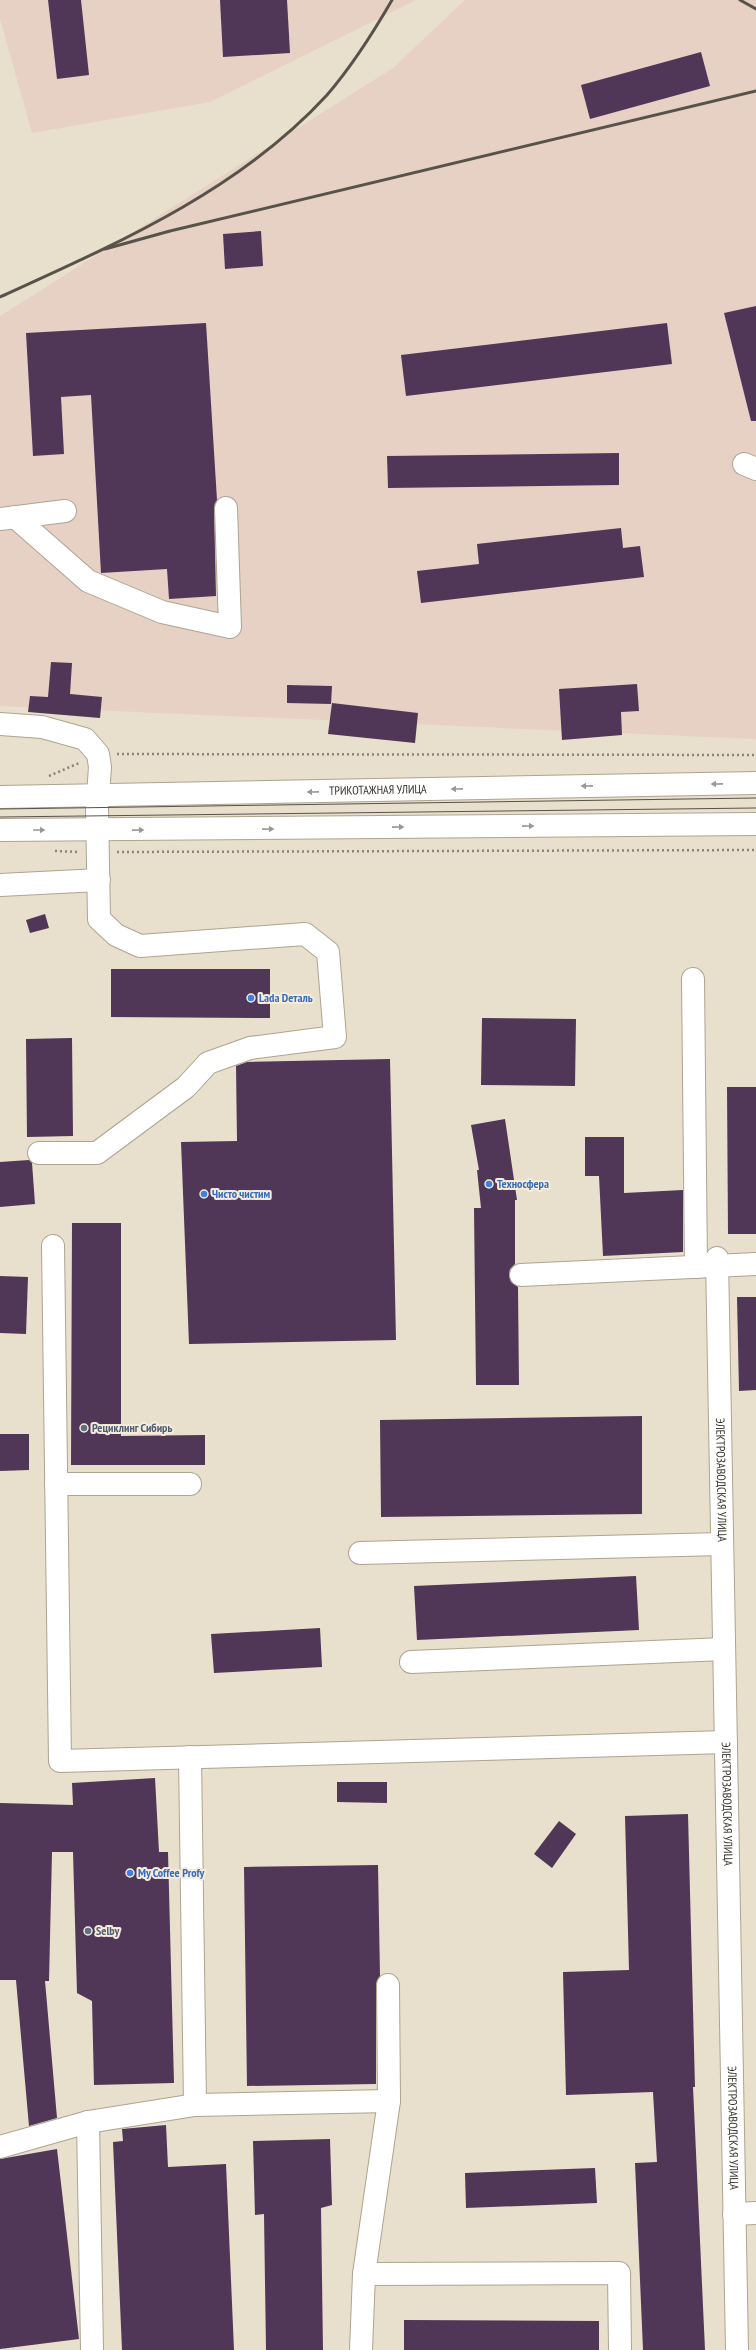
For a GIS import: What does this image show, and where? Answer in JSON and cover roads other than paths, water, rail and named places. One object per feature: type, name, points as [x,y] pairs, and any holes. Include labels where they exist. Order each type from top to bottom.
[{"type":"main road","points":[[8,518],[88,581],[162,612],[230,627],[226,508]]},
{"type":"main road","points":[[8,518],[65,511]]},
{"type":"main road","points":[[0,724],[42,726],[85,739],[98,754],[100,767],[97,796],[100,880],[99,919],[116,935],[140,946],[305,934],[328,952],[335,1037],[250,1048],[208,1063],[186,1087],[97,1153],[39,1152]]},
{"type":"main road","name":"ТРИКОТАЖНАЯ УЛИЦА","points":[[0,797],[756,783]]},
{"type":"main road","points":[[0,830],[756,824]]},
{"type":"main road","points":[[0,885],[100,880]]},
{"type":"main road","points":[[693,979],[696,1267]]},
{"type":"main road","points":[[54,1246],[60,1761],[726,1742]]},
{"type":"main road","points":[[521,1275],[696,1267],[717,1262],[756,1264]]},
{"type":"main road","name":"ЭЛЕКТРОЗАВОДСКАЯ УЛИЦА","points":[[717,1262],[737,2350]]},
{"type":"main road","points":[[56,1484],[190,1484]]},
{"type":"main road","points":[[360,1553],[722,1544]]},
{"type":"main road","points":[[410,1662],[724,1649]]},
{"type":"main road","points":[[190,1757],[195,2106]]},
{"type":"main road","points":[[361,2350],[364,2274],[389,2101],[388,1985]]},
{"type":"main road","points":[[0,2146],[88,2122],[195,2106],[389,2101]]},
{"type":"main road","points":[[88,2122],[92,2349]]},
{"type":"main road","points":[[734,2214],[756,2213]]},
{"type":"main road","points":[[364,2274],[619,2273],[620,2350]]},
{"type":"tram line","points":[[0,809],[756,798]]},
{"type":"tram line","points":[[0,817],[756,808]]},
{"type":"railway","points":[[0,297],[88,257],[174,212],[255,160],[292,129],[327,95],[362,49],[392,0]]},
{"type":"railway","points":[[740,0],[756,9]]},
{"type":"railway","points":[[105,249],[170,231],[756,91]]},
{"type":"place","name":"Lada Dеталь","points":[[251,998]]},
{"type":"place","name":"Техносфера","points":[[489,1184]]},
{"type":"place","name":"Чисто чистим","points":[[204,1194]]},
{"type":"place","name":"Рециклинг Сибирь","points":[[84,1428]]},
{"type":"place","name":"My Coffee Profy","points":[[130,1873]]},
{"type":"place","name":"Selby","points":[[88,1931]]}]
